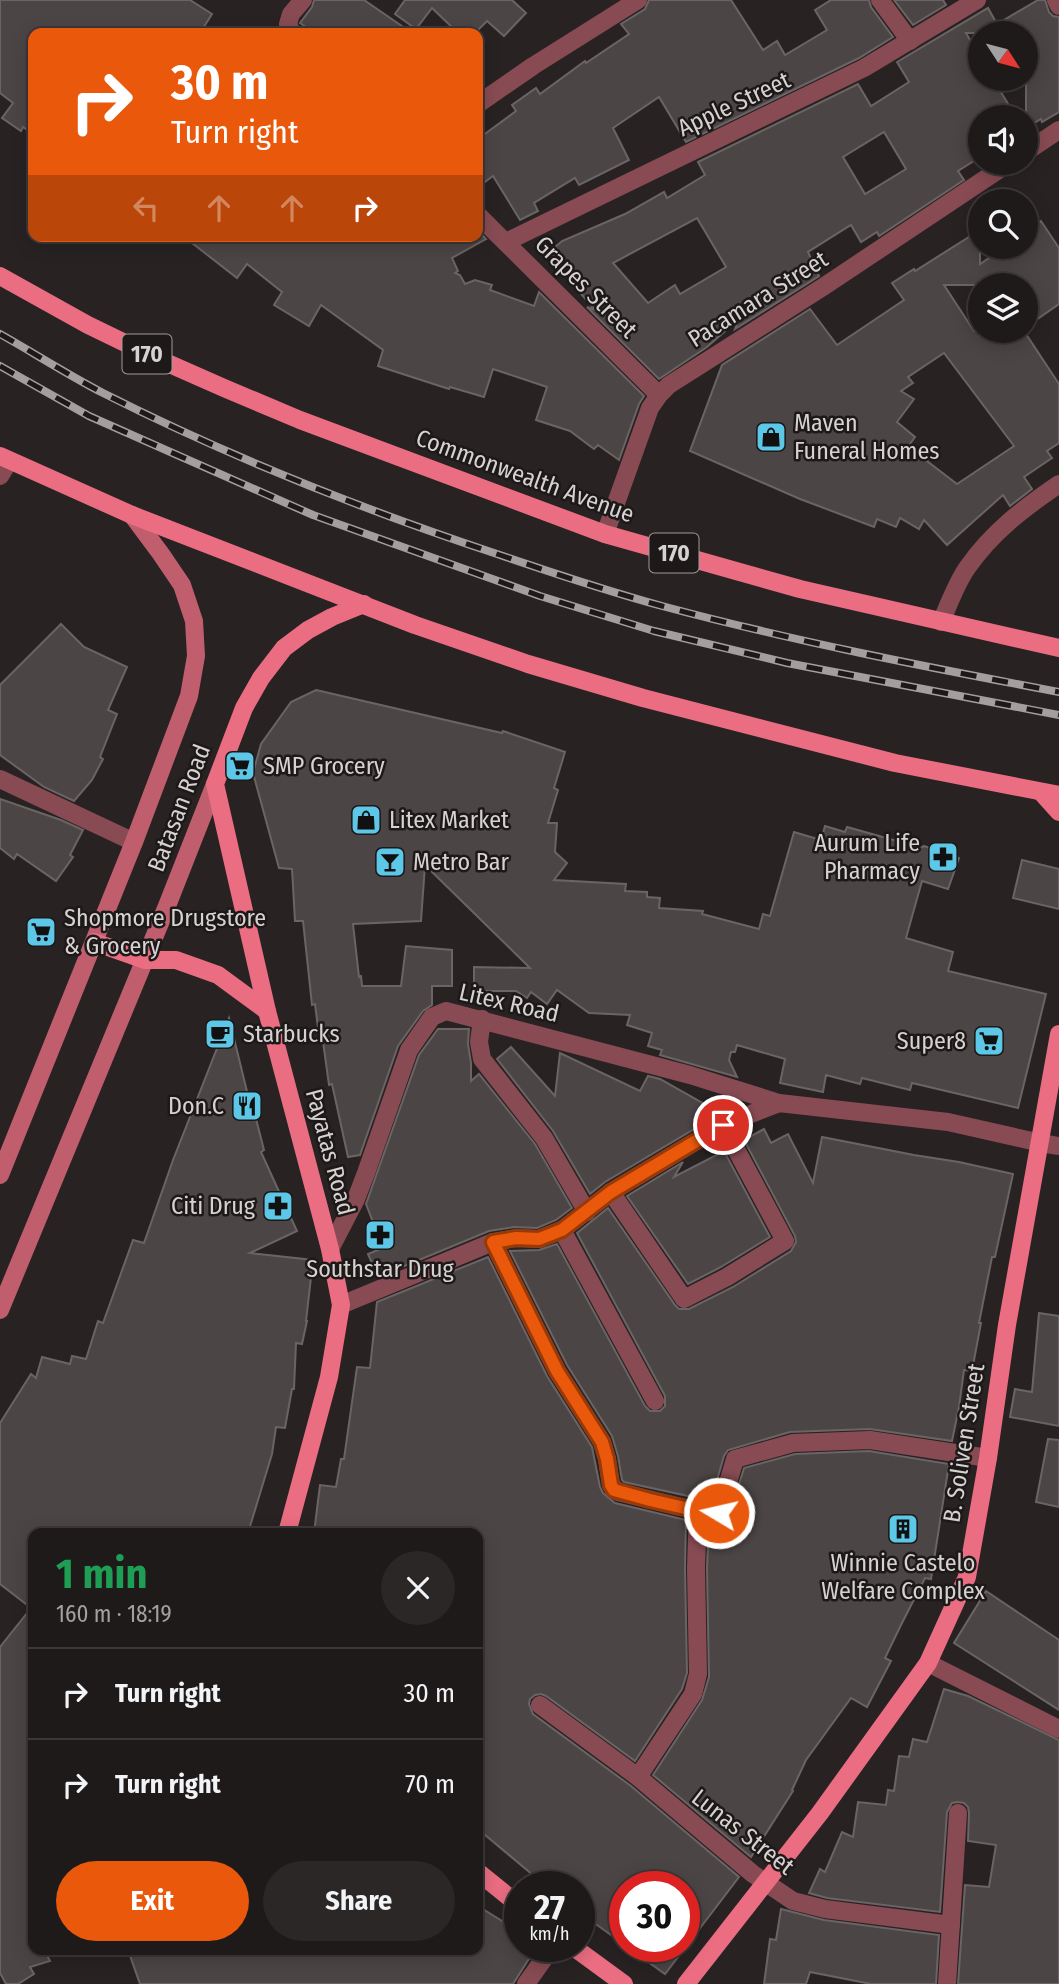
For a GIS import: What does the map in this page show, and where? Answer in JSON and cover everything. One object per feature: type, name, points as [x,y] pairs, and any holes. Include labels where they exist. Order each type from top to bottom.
[{"type":"main road","name":"Commonwealth Avenue","points":[[0,276],[88,325],[156,358],[300,420],[605,534],[800,589],[1059,648]]},
{"type":"main road","points":[[3,465],[415,625],[528,664],[643,698],[895,763],[1050,793],[1059,812]]},
{"type":"main road","name":"Batasan Road","points":[[0,1175],[134,842],[188,695],[196,656],[194,621],[182,585],[132,515]]},
{"type":"main road","name":"Batasan Road","points":[[0,1310],[145,960],[244,708],[261,677],[284,648],[308,630],[364,604]]},
{"type":"main road","name":"Payatas Road","points":[[215,784],[267,1011],[330,1249],[341,1305],[329,1377],[289,1528]]},
{"type":"main road","points":[[94,942],[145,960],[176,960],[218,975],[267,1011]]},
{"type":"main road","name":"B. Soliven Street","points":[[686,1984],[820,1813],[928,1663],[967,1577],[1007,1325],[1050,1144],[1059,1034]]},
{"type":"main road","points":[[483,1876],[504,1893]]},
{"type":"main road","points":[[594,1962],[624,1984]]},
{"type":"street","points":[[290,28],[291,15],[303,0]]},
{"type":"street","points":[[483,101],[638,0]]},
{"type":"street","points":[[880,0],[910,41]]},
{"type":"street","name":"Apple Street","points":[[506,242],[864,68],[977,0]]},
{"type":"street","points":[[1056,0],[1059,6]]},
{"type":"street","points":[[1038,144],[1059,130]]},
{"type":"street","name":"Pacamara Street","points":[[605,534],[650,408],[659,395],[681,377],[823,287],[991,175]]},
{"type":"street","name":"Grapes Street","points":[[483,220],[659,395]]},
{"type":"street","points":[[941,622],[966,570],[990,539],[1018,513],[1059,484]]},
{"type":"street","points":[[0,779],[134,842]]},
{"type":"street","name":"Litex Road","points":[[330,1249],[356,1199],[412,1043],[432,1017],[446,1011],[690,1075],[779,1103],[948,1122],[1050,1144]]},
{"type":"street","points":[[482,1019],[479,1041],[482,1059],[544,1138],[587,1212]]},
{"type":"street","points":[[341,1305],[493,1242],[516,1238],[539,1239],[562,1230],[611,1192],[723,1125],[779,1103]]},
{"type":"street","points":[[611,1192],[684,1299],[727,1277],[785,1241],[723,1125]]},
{"type":"street","points":[[562,1230],[655,1401]]},
{"type":"street","points":[[493,1242],[557,1371],[602,1442],[614,1490],[698,1511],[719,1513],[736,1459],[793,1443],[870,1440],[988,1458]]},
{"type":"street","points":[[638,1777],[692,1694],[698,1674],[698,1511]]},
{"type":"street","points":[[928,1663],[1059,1729]]},
{"type":"street","name":"Lunas Street","points":[[540,1705],[638,1777],[765,1883],[793,1901],[951,1926]]},
{"type":"street","points":[[947,1984],[958,1813]]},
{"type":"street","points":[[526,1984],[542,1962]]},
{"type":"building","points":[[0,0],[190,0],[212,14],[203,28],[28,28],[28,130],[23,127],[21,131],[2,118],[13,103],[0,93]]},
{"type":"building","points":[[314,0],[364,0],[405,28],[308,28],[300,23]]},
{"type":"building","points":[[405,0],[512,0],[526,13],[504,36],[487,21],[480,28],[453,28],[432,8],[417,28],[395,14]]},
{"type":"building","points":[[649,0],[731,0],[763,50],[777,41],[785,55],[827,30],[815,10],[831,0],[869,0],[871,7],[893,37],[859,58],[686,142],[659,97],[613,128],[629,160],[579,185],[575,178],[534,203],[538,211],[520,220],[493,176],[483,183],[483,135],[516,111],[512,105],[536,88],[540,94],[585,61],[586,63],[629,34],[621,24],[645,9]]},
{"type":"building","points":[[894,0],[943,0],[946,5],[913,25]]},
{"type":"building","points":[[1038,0],[1045,0],[1049,12],[1059,17],[1059,112],[1042,122],[1041,119],[1038,121],[1038,105],[1026,105],[1026,91],[1038,91],[1038,21],[1002,21]]},
{"type":"building","points":[[988,8],[995,21],[968,21],[968,91],[1000,91],[1009,105],[968,105],[968,165],[958,171],[964,180],[879,236],[877,232],[861,242],[851,225],[808,252],[819,276],[735,329],[739,319],[707,347],[659,379],[587,307],[595,310],[547,254],[562,241],[625,214],[664,192],[667,198],[705,175],[698,162],[858,84],[871,106],[909,82],[897,62]],"holes":[[[884,132],[906,169],[865,194],[843,157]],[[697,218],[726,267],[680,294],[675,285],[648,303],[613,263]]]},
{"type":"building","points":[[1041,221],[1059,248],[1059,304],[1038,319],[1038,273],[968,273],[968,285],[944,285],[968,322],[968,343],[1032,343],[1059,384],[1059,443],[1047,451],[1052,458],[1024,477],[1032,489],[1010,506],[1003,495],[947,545],[924,520],[919,529],[900,518],[896,527],[877,519],[874,527],[800,499],[690,451],[722,365],[810,309],[837,345],[904,300],[892,283],[968,238],[968,259],[980,259],[980,264],[987,259],[1038,259],[1038,223]],"holes":[[[944,353],[1014,446],[957,484],[910,444],[915,437],[897,422],[914,399],[901,391],[913,383],[908,377]]]},
{"type":"building","points":[[191,242],[481,242],[452,258],[458,271],[455,273],[460,275],[465,284],[475,280],[492,285],[490,290],[534,306],[539,292],[644,396],[619,460],[598,445],[594,449],[570,431],[536,420],[547,387],[493,369],[484,397],[450,387],[449,389],[378,366],[383,350],[321,305],[309,326],[274,305],[282,292],[247,264],[237,278]]},
{"type":"building","points":[[61,624],[84,647],[127,667],[108,710],[117,714],[100,757],[103,759],[92,780],[74,801],[44,787],[0,755],[0,685]]},
{"type":"building","points":[[316,690],[502,733],[503,731],[565,752],[554,788],[558,790],[548,823],[557,823],[555,852],[567,863],[554,880],[626,884],[625,891],[647,892],[647,897],[660,898],[659,908],[703,911],[702,914],[759,929],[763,914],[770,916],[794,832],[821,840],[825,826],[845,832],[847,827],[924,846],[959,858],[948,889],[922,881],[906,938],[953,952],[948,971],[1046,994],[1018,1108],[912,1083],[910,1090],[862,1078],[860,1084],[826,1075],[823,1092],[780,1083],[785,1059],[737,1045],[729,1060],[737,1077],[660,1055],[662,1050],[648,1046],[652,1033],[627,1025],[630,1015],[589,1013],[557,990],[547,1004],[531,992],[527,998],[516,991],[474,991],[474,967],[530,968],[425,865],[421,921],[353,924],[359,977],[361,976],[362,986],[401,986],[406,946],[452,950],[452,986],[432,986],[432,1005],[423,1011],[398,1046],[360,1155],[348,1157],[332,1084],[329,1085],[321,1027],[318,1028],[315,1004],[312,1005],[303,921],[295,921],[292,869],[279,868],[253,773],[261,744],[291,702]]},
{"type":"building","points":[[0,799],[83,830],[70,855],[73,857],[56,881],[17,854],[14,859],[0,848]]},
{"type":"building","points":[[1022,860],[1059,869],[1059,909],[1013,898]]},
{"type":"building","points":[[229,1018],[264,1150],[261,1152],[297,1231],[250,1253],[313,1260],[307,1321],[302,1344],[296,1343],[294,1389],[285,1428],[276,1427],[272,1454],[250,1528],[28,1528],[28,1606],[0,1584],[0,1423],[31,1374],[36,1378],[42,1357],[70,1364],[72,1356],[86,1359],[98,1321],[103,1323],[133,1240],[144,1243],[173,1160]]},
{"type":"building","points":[[438,1029],[469,1029],[471,1081],[479,1074],[535,1144],[572,1208],[556,1220],[537,1228],[514,1227],[489,1231],[378,1277],[368,1254],[383,1248],[366,1204],[419,1055]]},
{"type":"building","points":[[511,1047],[555,1096],[560,1053],[640,1091],[648,1076],[660,1079],[713,1109],[706,1122],[605,1182],[590,1194],[553,1131],[497,1059]]},
{"type":"building","points":[[764,1129],[771,1143],[788,1134],[813,1183],[822,1137],[1013,1174],[995,1257],[992,1257],[972,1371],[964,1370],[952,1441],[870,1429],[790,1432],[728,1450],[711,1501],[624,1482],[612,1436],[567,1365],[510,1251],[539,1250],[557,1244],[645,1406],[650,1411],[660,1411],[665,1406],[665,1396],[577,1233],[608,1208],[679,1309],[689,1309],[733,1287],[791,1251],[796,1242],[744,1140]]},
{"type":"building","points":[[724,1151],[770,1237],[688,1284],[627,1196],[683,1162],[674,1177]]},
{"type":"building","points":[[488,1257],[547,1376],[592,1447],[603,1493],[615,1503],[686,1520],[687,1673],[682,1689],[635,1761],[546,1696],[535,1695],[529,1704],[533,1714],[631,1786],[739,1877],[700,1928],[700,1871],[609,1871],[609,1934],[595,1923],[595,1871],[528,1871],[483,1833],[483,1528],[315,1528],[320,1485],[336,1487],[341,1459],[344,1459],[357,1367],[370,1368],[377,1302]]},
{"type":"building","points":[[1039,1313],[1059,1316],[1059,1426],[1010,1417],[1015,1389],[1032,1392]]},
{"type":"building","points":[[1048,1439],[1059,1440],[1059,1507],[1036,1502]]},
{"type":"building","points":[[869,1451],[949,1464],[931,1579],[925,1578],[902,1623],[885,1658],[891,1661],[867,1707],[851,1698],[806,1760],[793,1791],[751,1857],[653,1775],[702,1700],[709,1677],[709,1523],[722,1524],[728,1520],[744,1468],[795,1454]]},
{"type":"building","points":[[986,1591],[1059,1640],[1059,1710],[954,1643]]},
{"type":"building","points":[[28,1612],[28,1955],[47,1955],[50,1961],[30,1967],[34,1974],[18,1984],[6,1984],[0,1973],[0,1647]]},
{"type":"building","points":[[944,1689],[968,1696],[1059,1740],[1059,1984],[958,1984],[965,1885],[989,1887],[996,1845],[968,1841],[969,1813],[964,1803],[952,1803],[947,1812],[940,1912],[827,1898],[809,1893],[820,1869],[825,1872],[842,1832],[853,1837],[858,1802],[886,1805],[888,1790],[894,1791],[899,1756],[909,1757],[913,1739],[927,1742]]},
{"type":"building","points":[[483,1909],[504,1922],[504,1962],[527,1962],[513,1984],[140,1984],[130,1955],[483,1955]]},
{"type":"building","points":[[781,1909],[824,1920],[939,1935],[936,1984],[871,1984],[810,1972],[806,1984],[764,1984],[770,1939],[776,1940]]},
{"type":"building","points":[[648,1962],[674,1962],[665,1974]]},
{"type":"railway","points":[[0,334],[103,393],[249,461],[398,520],[520,562],[711,619],[909,663],[1059,692]]},
{"type":"railway","points":[[0,366],[89,416],[313,515],[540,596],[654,631],[787,663],[1059,715]]},
{"type":"place","name":"Maven Funeral Homes","points":[[771,437]]},
{"type":"place","name":"SMP Grocery","points":[[240,766]]},
{"type":"place","name":"Litex Market","points":[[366,820]]},
{"type":"place","name":"Aurum Life Pharmacy","points":[[943,857]]},
{"type":"place","name":"Metro Bar","points":[[390,862]]},
{"type":"place","name":"Shopmore Drugstore & Grocery","points":[[41,932]]},
{"type":"place","name":"Starbucks","points":[[220,1034]]},
{"type":"place","name":"Super8","points":[[989,1041]]},
{"type":"place","name":"Don.C","points":[[247,1106]]},
{"type":"place","name":"Citi Drug","points":[[278,1206]]},
{"type":"place","name":"Southstar Drug","points":[[380,1235]]},
{"type":"place","name":"Winnie Castelo Welfare Complex","points":[[903,1529]]},
{"type":"route","points":[[719,1513],[698,1511],[614,1490],[602,1442],[557,1371],[493,1242],[529,1237],[539,1239],[562,1230],[611,1192],[723,1125]]}]
